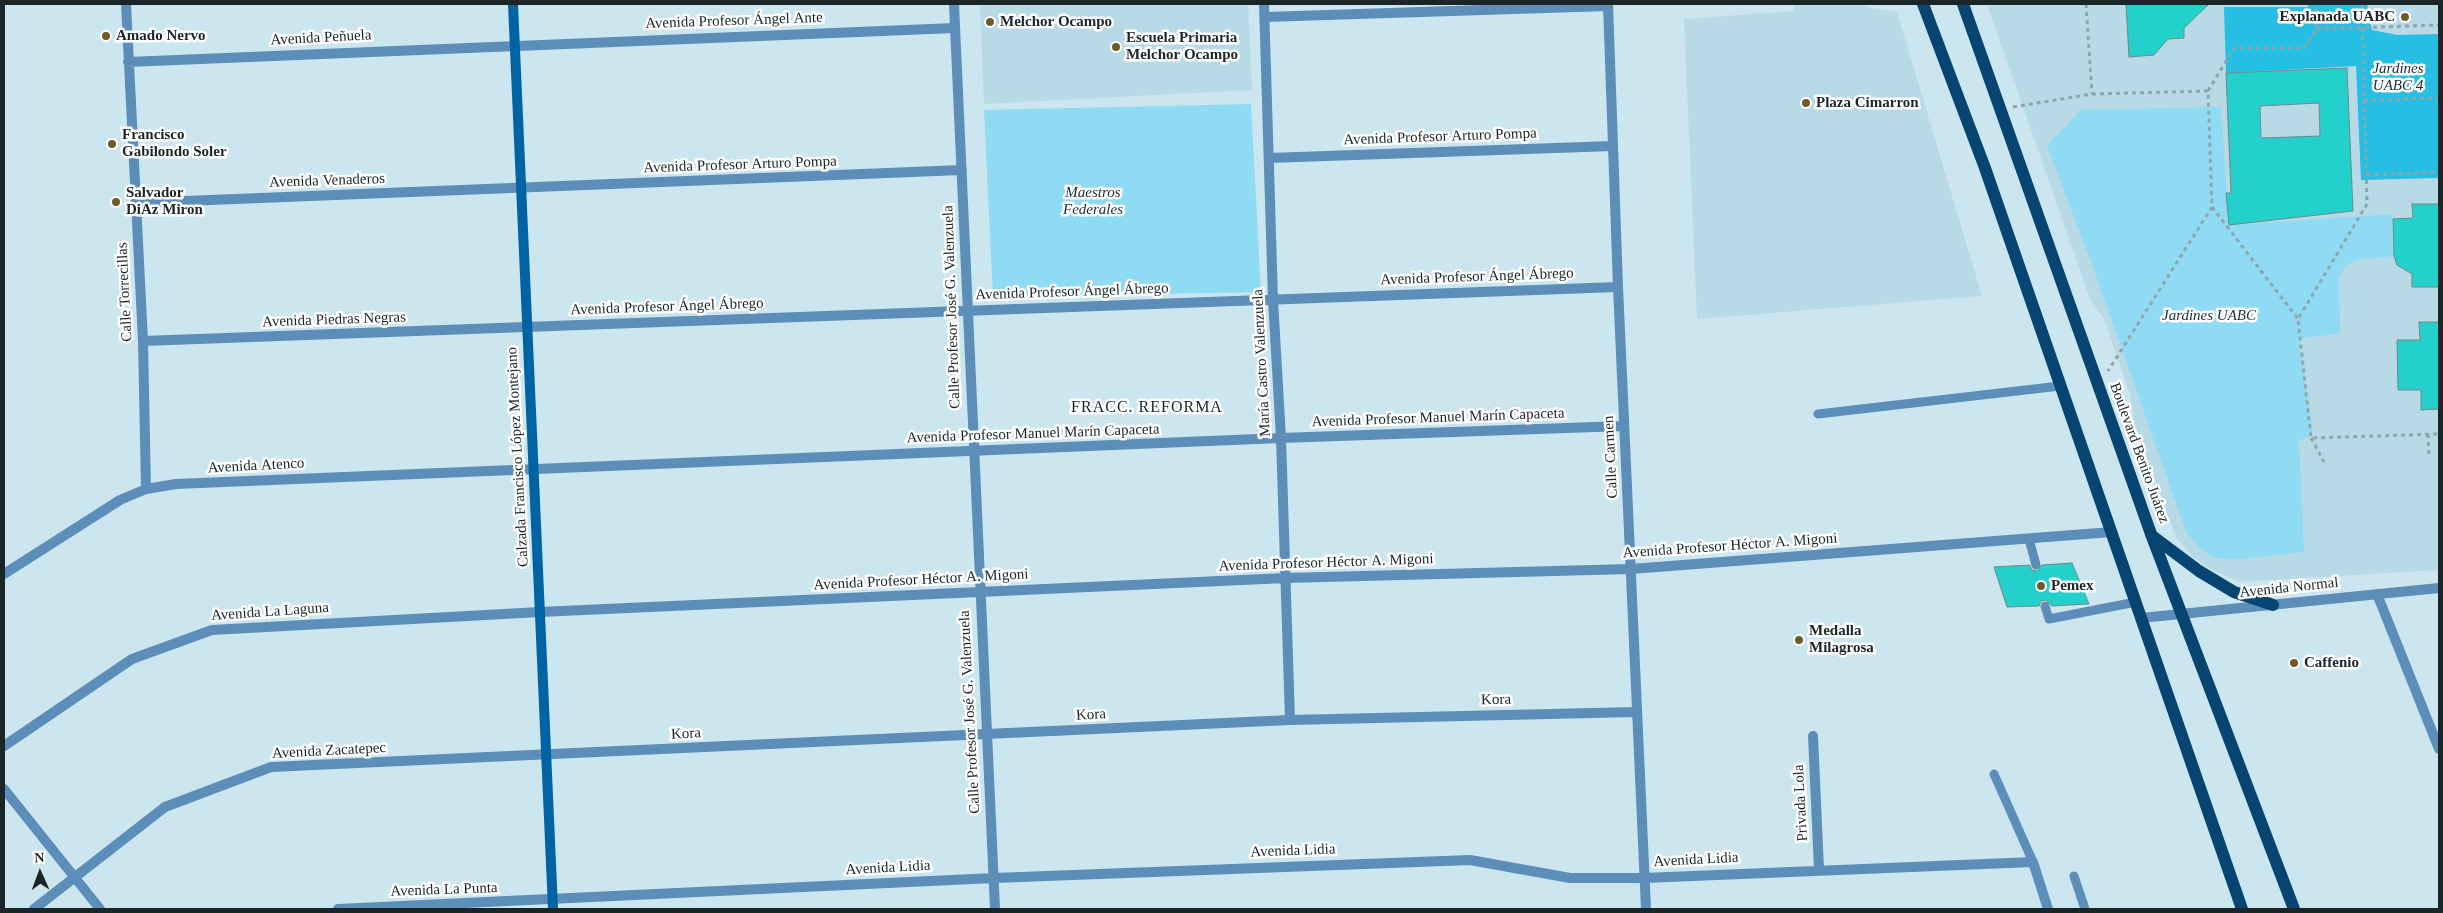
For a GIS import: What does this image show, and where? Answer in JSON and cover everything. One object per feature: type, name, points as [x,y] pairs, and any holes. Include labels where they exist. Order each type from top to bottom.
[{"type":"main road","name":"Calzada Francisco López Montejano","points":[[513,4],[553,905]]},
{"type":"main road","points":[[1923,4],[1985,168],[2242,909]]},
{"type":"main road","name":"Boulevard Benito Juárez","points":[[1963,4],[2151,534],[2294,909]]},
{"type":"main road","points":[[2151,534],[2199,571],[2234,592],[2273,605]]},
{"type":"street","name":"Calle Torrecillas","points":[[126,4],[142,341],[146,489]]},
{"type":"street","name":"Calle Profesor José G. Valenzuela","points":[[954,4],[979,592],[995,909]]},
{"type":"street","name":"María Castro Valenzuela","points":[[1264,4],[1273,300],[1281,438],[1290,720]]},
{"type":"street","points":[[1265,17],[1608,5]]},
{"type":"street","name":"Calle Carmen","points":[[1608,5],[1618,286],[1646,909]]},
{"type":"street","name":"Avenida Profesor Ángel Ante","points":[[515,44],[955,28]]},
{"type":"street","name":"Avenida Peñuela","points":[[128,62],[515,44]]},
{"type":"street","name":"Avenida Profesor Arturo Pompa","points":[[1269,158],[1613,146]]},
{"type":"street","name":"Avenida Profesor Arturo Pompa","points":[[520,189],[962,170]]},
{"type":"street","name":"Avenida Venaderos","points":[[135,203],[520,189]]},
{"type":"street","name":"Avenida Profesor Ángel Ábrego","points":[[527,328],[1618,286]]},
{"type":"street","name":"Avenida Piedras Negras","points":[[142,341],[527,328]]},
{"type":"street","name":"Avenida Profesor Manuel Marín Capaceta","points":[[534,469],[1281,438],[1624,426]]},
{"type":"street","name":"Avenida Atenco","points":[[4,574],[120,500],[146,489],[176,484],[534,469]]},
{"type":"street","name":"Avenida Profesor Héctor A. Migoni","points":[[540,612],[1286,578],[1631,569],[2112,532]]},
{"type":"street","name":"Avenida Normal","points":[[2141,618],[2439,588]]},
{"type":"street","points":[[2377,594],[2439,749]]},
{"type":"street","name":"Avenida La Laguna","points":[[4,746],[132,659],[212,630],[540,612]]},
{"type":"street","name":"Kora","points":[[546,756],[1290,720],[1636,712]]},
{"type":"street","name":"Privada Lola","points":[[1813,736],[1819,869]]},
{"type":"street","name":"Avenida Zacatepec","points":[[34,909],[165,808],[271,767],[546,756]]},
{"type":"street","points":[[4,789],[100,909]]},
{"type":"street","name":"Avenida Lidia","points":[[553,905],[994,878],[1470,860],[1570,878],[1644,878],[1819,869],[2033,862]]},
{"type":"street","points":[[2033,862],[2048,909]]},
{"type":"street","name":"Avenida La Punta","points":[[338,909],[553,905]]},
{"type":"lane","points":[[1818,414],[2060,386]]},
{"type":"lane","points":[[2029,539],[2036,565]]},
{"type":"lane","points":[[2045,606],[2049,619],[2136,602]]},
{"type":"lane","points":[[1994,774],[2033,862]]},
{"type":"lane","points":[[2074,876],[2085,909]]},
{"type":"path","points":[[2086,4],[2092,94]]},
{"type":"path","points":[[2098,386],[2212,207],[2208,91],[2234,48],[2304,48],[2318,28],[2316,4]]},
{"type":"path","points":[[2298,319],[2367,204],[2362,4]]},
{"type":"path","points":[[2318,28],[2439,25]]},
{"type":"path","points":[[2000,109],[2092,94],[2208,91]]},
{"type":"path","points":[[2364,100],[2439,98]]},
{"type":"path","points":[[2366,175],[2439,172]]},
{"type":"path","points":[[2212,207],[2298,319],[2310,438],[2324,462]]},
{"type":"path","points":[[2428,434],[2430,457]]},
{"type":"path","points":[[2310,438],[2439,434]]},
{"type":"shaded area","name":"Escuela Primaria Melchor Ocampo","points":[[980,4],[1248,4],[1252,90],[984,104]]},
{"type":"shaded area","name":"Plaza Cimarron","points":[[1794,4],[1864,4],[1865,7],[1897,12],[1982,296],[1697,319],[1684,19],[1794,11]]},
{"type":"shaded area","points":[[1987,4],[2439,4],[2439,570],[2239,582],[2210,569],[2193,557],[2176,538],[2134,422],[2130,395],[2104,319],[2090,299]]},
{"type":"green space","name":"Jardines UABC 4","points":[[2308,4],[2367,4],[2372,30],[2397,35],[2439,34],[2439,178],[2361,180],[2356,66],[2226,73],[2224,7],[2308,7]]},
{"type":"green space","name":"Maestros Federales","points":[[1251,104],[1261,292],[993,297],[984,110]]},
{"type":"green space","name":"Jardines UABC","points":[[2221,107],[2229,225],[2393,214],[2394,256],[2357,260],[2345,266],[2339,278],[2340,333],[2299,339],[2313,433],[2309,437],[2299,440],[2304,552],[2239,559],[2215,558],[2200,548],[2186,532],[2097,278],[2047,145],[2081,110]]},
{"type":"building","points":[[2126,4],[2209,4],[2184,28],[2184,38],[2168,39],[2154,55],[2129,57]]},
{"type":"building","points":[[2347,68],[2353,211],[2229,225],[2226,193],[2231,193],[2226,73]],"holes":[[[2319,103],[2320,136],[2261,138],[2260,106]]]},
{"type":"building","points":[[2412,204],[2439,204],[2439,287],[2412,287],[2412,274],[2397,265],[2394,256],[2393,219],[2413,218]]},
{"type":"building","points":[[2419,322],[2439,322],[2439,409],[2421,410],[2421,390],[2398,390],[2397,340],[2420,340]]},
{"type":"building","name":"Pemex","points":[[2072,563],[2089,604],[2052,606],[2046,600],[2041,601],[2039,606],[2007,607],[1994,567],[2030,565],[2032,570],[2037,571],[2042,565]]},
{"type":"place","name":"Explanada UABC","points":[[2405,17]]},
{"type":"place","name":"Melchor Ocampo","points":[[990,22]]},
{"type":"place","name":"Amado Nervo","points":[[106,36]]},
{"type":"place","name":"Escuela Primaria Melchor Ocampo","points":[[1116,47]]},
{"type":"place","name":"Plaza Cimarron","points":[[1806,103]]},
{"type":"place","name":"Francisco Gabilondo Soler","points":[[112,144]]},
{"type":"place","name":"Salvador DiAz Miron","points":[[116,202]]},
{"type":"place","name":"Pemex","points":[[2041,586]]},
{"type":"place","name":"Medalla Milagrosa","points":[[1799,640]]},
{"type":"place","name":"Caffenio","points":[[2294,663]]},
{"type":"district","name":"FRACC. REFORMA","points":[[1147,408]]}]
